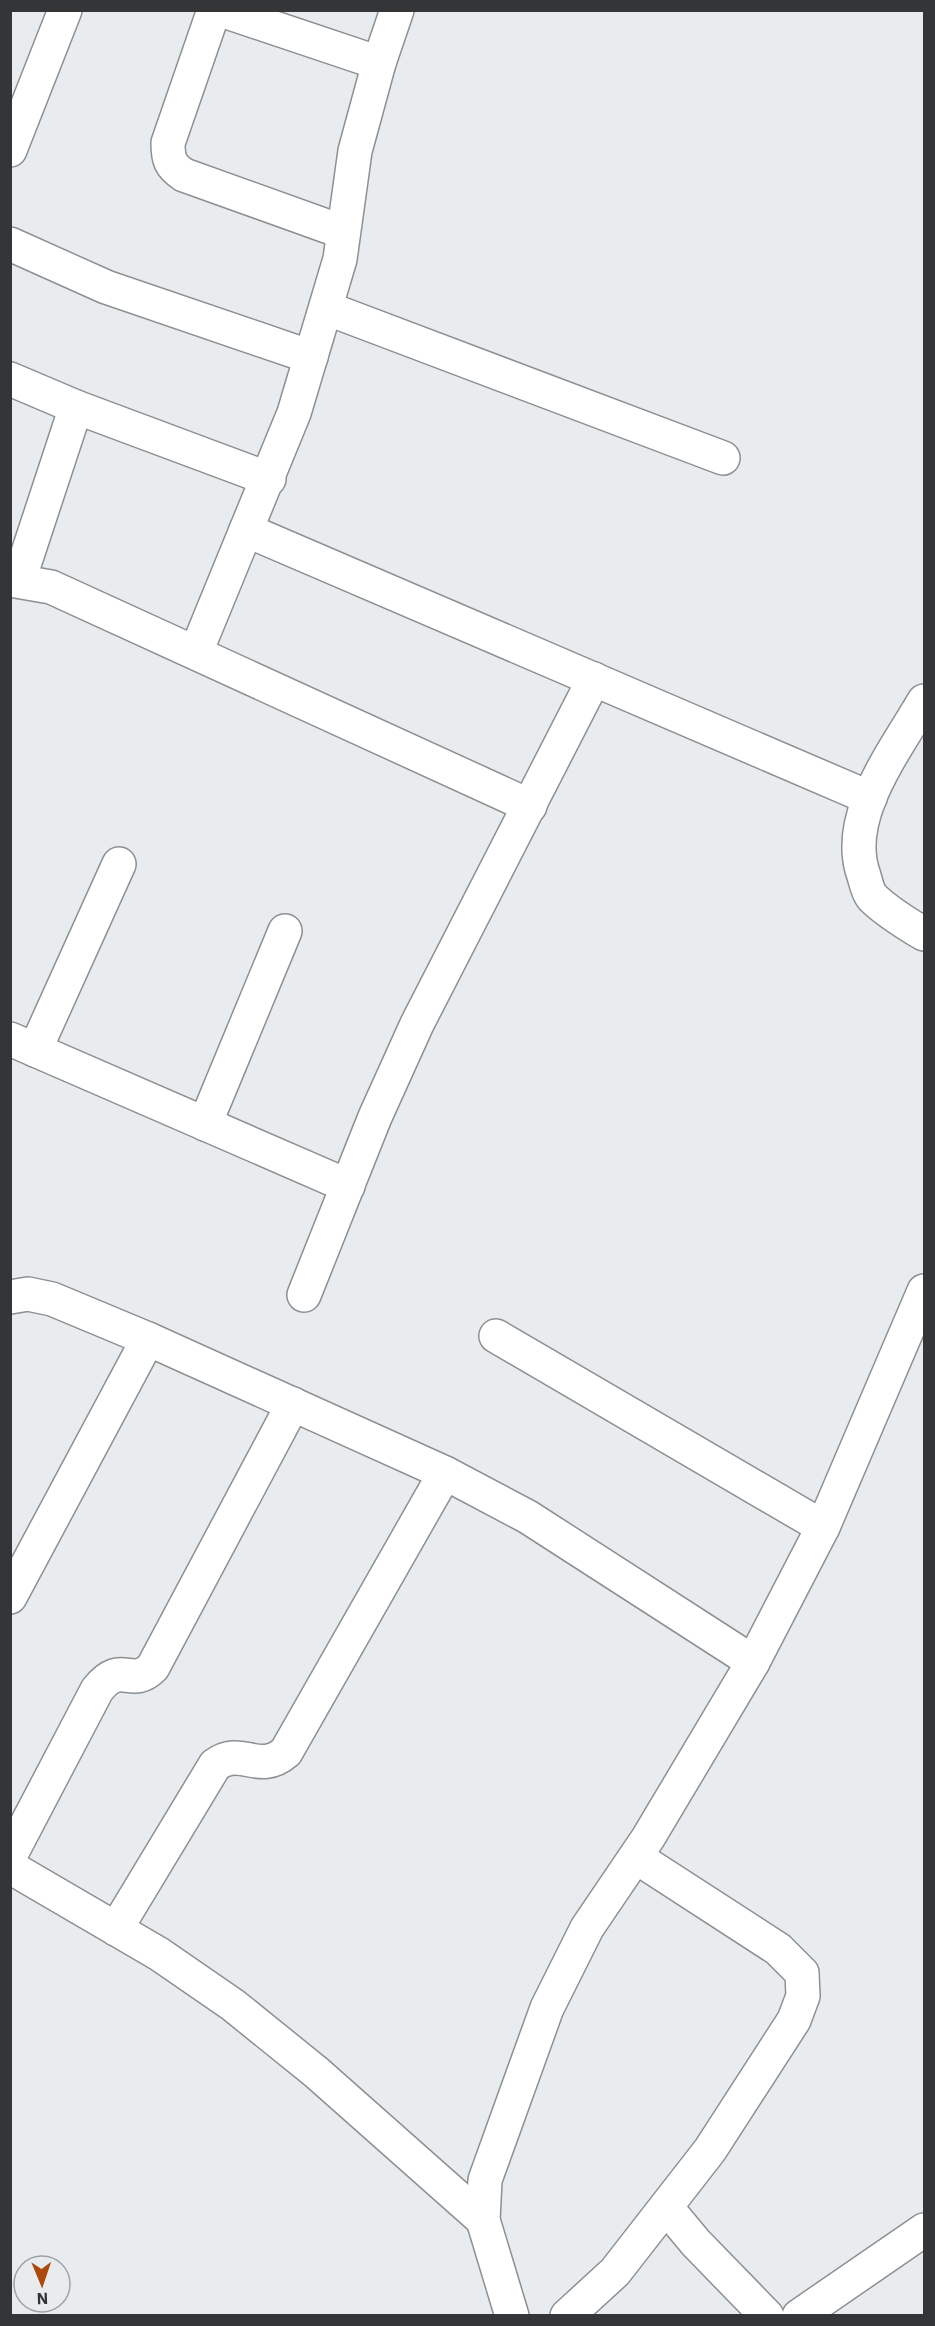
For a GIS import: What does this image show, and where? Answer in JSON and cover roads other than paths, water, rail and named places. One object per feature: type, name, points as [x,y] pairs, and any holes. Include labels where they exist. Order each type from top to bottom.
[{"type":"street","points":[[10,150],[65,10]]},
{"type":"street","points":[[214,10],[168,143],[168,158],[172,168],[184,175],[343,232]]},
{"type":"street","points":[[221,10],[379,63]]},
{"type":"street","points":[[196,652],[269,479],[294,413],[340,259],[355,152],[379,63],[397,10]]},
{"type":"street","points":[[10,244],[106,287],[311,357]]},
{"type":"street","points":[[326,308],[723,458]]},
{"type":"street","points":[[10,379],[76,407],[269,479]]},
{"type":"street","points":[[76,407],[15,580],[51,587],[530,806]]},
{"type":"street","points":[[246,530],[870,798]]},
{"type":"street","points":[[304,1295],[417,1024],[594,679]]},
{"type":"street","points":[[924,701],[870,798],[861,829],[857,858],[871,896],[924,934]]},
{"type":"street","points":[[119,864],[23,1044],[348,1186]]},
{"type":"street","points":[[205,1124],[285,932]]},
{"type":"street","points":[[512,2316],[483,2220],[485,2180],[547,2008],[587,1928],[636,1857],[753,1662],[823,1527],[924,1290]]},
{"type":"street","points":[[10,1297],[28,1294],[52,1299],[148,1339],[445,1473],[528,1517],[753,1662]]},
{"type":"street","points":[[496,1336],[823,1527]]},
{"type":"street","points":[[10,1598],[148,1339]]},
{"type":"street","points":[[10,1856],[97,1690],[106,1678],[118,1674],[136,1677],[147,1674],[153,1667],[293,1404]]},
{"type":"street","points":[[116,1929],[215,1765],[225,1758],[238,1757],[262,1763],[276,1761],[286,1752],[445,1473]]},
{"type":"street","points":[[567,2316],[615,2272],[710,2150],[794,2020],[803,1996],[802,1973],[778,1949],[636,1857]]},
{"type":"street","points":[[10,1867],[159,1954],[233,2005],[316,2072],[483,2220]]},
{"type":"street","points":[[666,2207],[696,2243],[767,2316]]},
{"type":"street","points":[[799,2316],[924,2230]]}]
